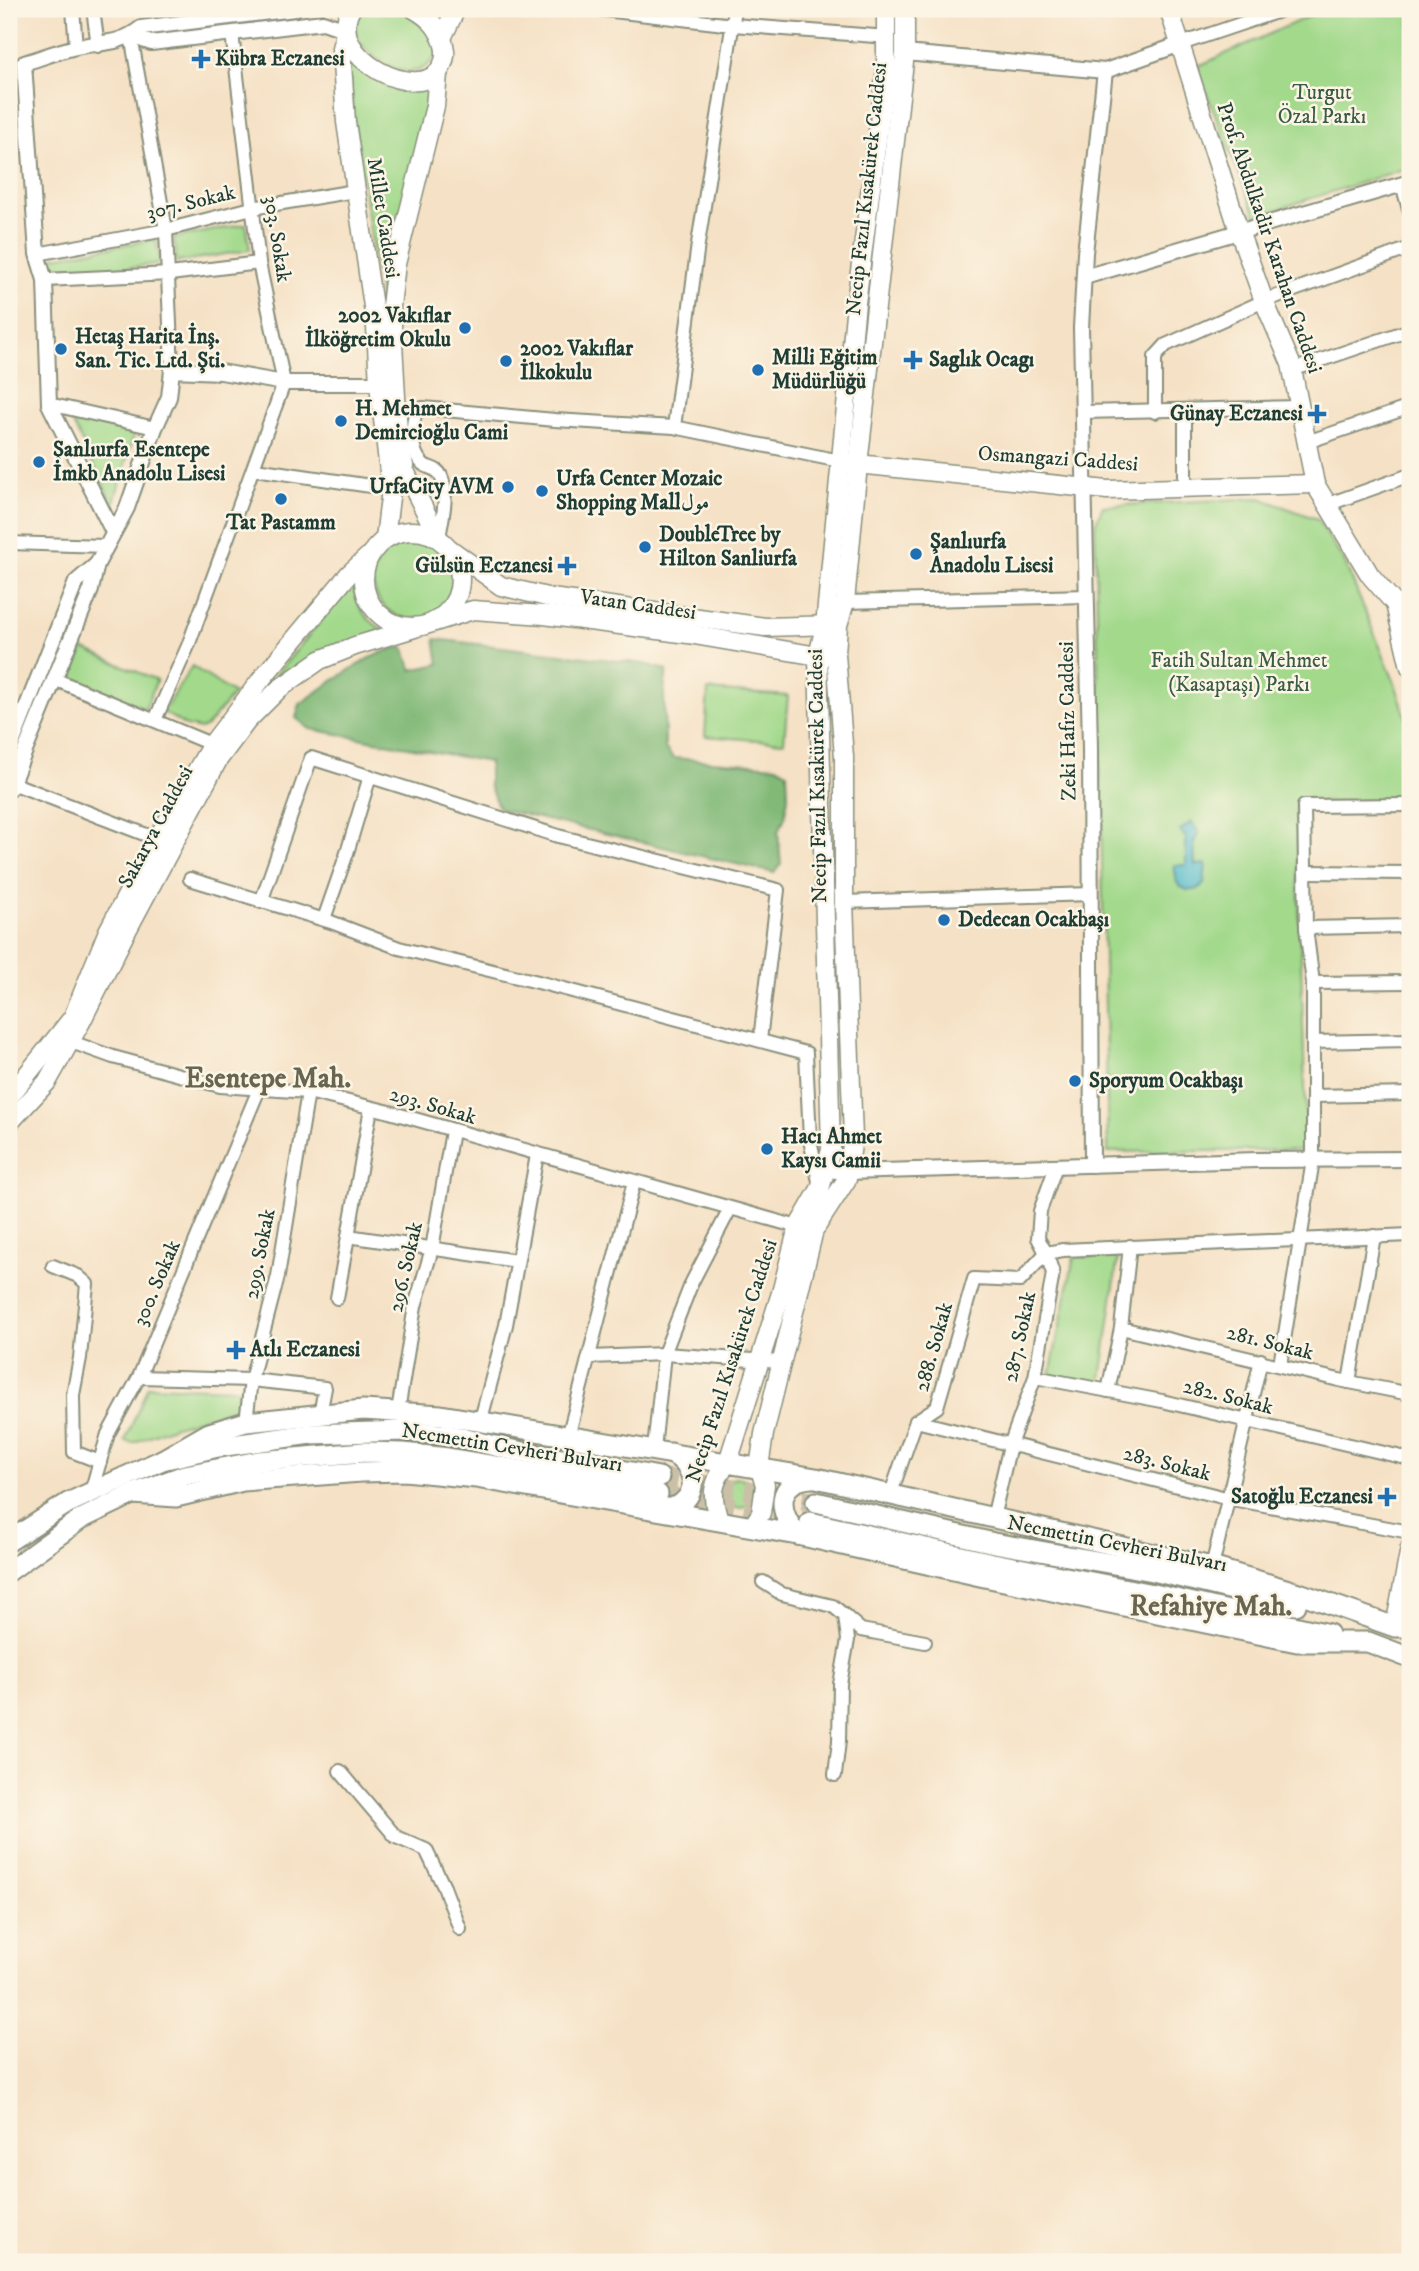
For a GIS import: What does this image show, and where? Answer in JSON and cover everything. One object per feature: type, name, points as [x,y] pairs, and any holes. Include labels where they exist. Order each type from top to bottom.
[{"type":"main road","name":"Millet Caddesi","points":[[351,9],[347,16],[341,48],[341,71],[355,191],[376,327],[405,471],[445,544]]},
{"type":"main road","points":[[414,9],[437,26],[442,38]]},
{"type":"main road","points":[[442,38],[456,9]]},
{"type":"main road","name":"Necip Fazıl Kısakürek Caddesi","points":[[752,1527],[761,1513],[765,1485],[759,1467],[764,1434],[814,1230],[847,1179],[853,1138],[844,902],[844,757],[832,626],[849,463],[856,303],[886,69],[886,9]]},
{"type":"main road","name":"Necip Fazıl Kısakürek Caddesi","points":[[719,1521],[712,1499],[716,1478],[728,1462],[798,1227],[821,1189],[831,1150],[818,656],[845,602],[852,524],[849,463],[862,429],[905,53],[905,9]]},
{"type":"main road","name":"Prof. Abdulkadir Karahan Caddesi","points":[[1169,9],[1239,231],[1292,370],[1315,484],[1370,575],[1403,605],[1410,667]]},
{"type":"main road","points":[[346,30],[358,57],[393,78],[411,82],[438,74]]},
{"type":"main road","name":"Millet Caddesi","points":[[385,540],[391,489],[387,383],[391,306],[396,264],[435,106],[438,74],[443,64],[445,51],[442,38]]},
{"type":"main road","points":[[852,524],[858,498],[866,482],[881,467],[868,453],[862,429]]},
{"type":"main road","name":"Osmangazi Caddesi","points":[[849,463],[1107,490],[1315,484]]},
{"type":"main road","points":[[412,531],[426,533],[445,544],[459,568],[460,589],[455,603],[435,622],[415,628],[386,620],[371,604],[364,583],[365,568],[371,554],[385,540],[398,533],[412,531]]},
{"type":"main road","name":"Vatan Caddesi","points":[[445,544],[501,586],[551,598],[765,627],[832,626]]},
{"type":"main road","name":"Sakarya Caddesi","points":[[9,1123],[47,1082],[108,931],[157,839],[262,677],[349,575],[371,554]]},
{"type":"main road","name":"Vatan Caddesi","points":[[435,622],[474,610],[544,615],[688,634],[818,656],[836,654]]},
{"type":"main road","name":"Sakarya Caddesi","points":[[9,1097],[63,1039],[124,936],[219,747],[279,689],[320,660],[415,628]]},
{"type":"main road","points":[[162,1460],[209,1433],[246,1422],[363,1410],[441,1415],[816,1478],[1212,1567],[1405,1628],[1410,1548]]},
{"type":"main road","name":"Necmettin Cevheri Bulvarı","points":[[9,1541],[68,1503],[162,1460],[218,1447],[311,1434],[404,1431],[449,1435],[509,1449],[658,1494]]},
{"type":"main road","points":[[658,1494],[674,1507],[682,1503],[689,1493],[692,1478],[690,1468],[681,1458],[661,1450]]},
{"type":"main road","name":"Necmettin Cevheri Bulvarı","points":[[9,1571],[80,1519],[133,1494],[185,1475],[259,1461],[364,1452],[403,1452],[658,1494]]},
{"type":"main road","points":[[804,1528],[785,1520],[782,1508],[784,1497],[794,1483],[804,1478],[816,1478]]},
{"type":"main road","points":[[658,1494],[719,1521],[752,1527]]},
{"type":"main road","name":"Necmettin Cevheri Bulvarı","points":[[816,1502],[994,1543],[1153,1571],[1302,1607],[1405,1628]]},
{"type":"main road","name":"Necmettin Cevheri Bulvarı","points":[[752,1527],[804,1528],[988,1562],[1165,1596],[1410,1651]]},
{"type":"main road","points":[[1368,1643],[1410,1658]]},
{"type":"street","points":[[73,9],[76,47]]},
{"type":"street","points":[[93,9],[98,46]]},
{"type":"street","points":[[113,532],[49,404],[45,280],[37,254],[24,63],[76,47],[98,46],[131,36],[141,28],[294,9]]},
{"type":"street","points":[[599,9],[733,25],[888,37]]},
{"type":"street","points":[[674,427],[698,244],[735,9]]},
{"type":"street","points":[[905,53],[1105,71],[1285,9]]},
{"type":"street","points":[[131,36],[151,43],[323,22],[346,30]]},
{"type":"street","name":"303. Sokak","points":[[155,720],[188,646],[255,469],[284,383],[260,262],[232,33]]},
{"type":"street","points":[[131,36],[166,230],[170,274],[172,370],[169,397],[155,428],[127,508],[97,564],[91,590],[10,786],[157,839]]},
{"type":"street","name":"Zeki Hafız Caddesi","points":[[1092,1165],[1086,487],[1081,328],[1105,71]]},
{"type":"street","points":[[1084,276],[1406,183],[1410,213]]},
{"type":"street","name":"307. Sokak","points":[[37,254],[166,230],[253,208],[355,191]]},
{"type":"street","points":[[1155,411],[1155,358],[1166,345],[1264,301],[1410,248]]},
{"type":"street","points":[[45,280],[170,274],[260,262]]},
{"type":"street","points":[[1292,370],[1410,330]]},
{"type":"street","points":[[172,370],[221,372],[284,383],[387,383]]},
{"type":"street","points":[[49,404],[155,428]]},
{"type":"street","points":[[1083,412],[1300,407]]},
{"type":"street","points":[[1307,442],[1410,407]]},
{"type":"street","points":[[445,544],[445,497],[441,477],[436,470],[424,465],[417,454],[412,425],[416,410],[423,408],[674,427],[849,463]]},
{"type":"street","points":[[1185,410],[1185,487]]},
{"type":"street","points":[[255,469],[391,489]]},
{"type":"street","points":[[1329,504],[1410,475]]},
{"type":"street","points":[[9,543],[105,545]]},
{"type":"street","points":[[9,751],[76,582],[97,564]]},
{"type":"street","points":[[845,602],[1087,596]]},
{"type":"street","points":[[54,679],[219,747]]},
{"type":"street","points":[[261,902],[311,758],[558,835],[778,890],[761,1040]]},
{"type":"street","points":[[324,919],[370,776]]},
{"type":"street","points":[[1280,1365],[1313,1160],[1313,983],[1306,928],[1304,806],[1410,805]]},
{"type":"street","points":[[1305,872],[1410,873]]},
{"type":"street","points":[[190,879],[324,919],[399,948],[806,1052],[810,1140],[821,1189]]},
{"type":"street","points":[[844,902],[1091,894]]},
{"type":"street","points":[[1306,928],[1410,926]]},
{"type":"street","points":[[1313,983],[1410,982]]},
{"type":"street","name":"293. Sokak","points":[[63,1039],[220,1086],[308,1091],[798,1227]]},
{"type":"street","points":[[1313,1042],[1410,1040]]},
{"type":"street","name":"300. Sokak","points":[[91,1492],[108,1434],[138,1377],[259,1089]]},
{"type":"street","name":"299. Sokak","points":[[246,1422],[251,1380],[278,1276],[308,1091]]},
{"type":"street","points":[[1314,1096],[1410,1094]]},
{"type":"street","points":[[337,1298],[371,1108]]},
{"type":"street","name":"296. Sokak","points":[[398,1411],[415,1306],[432,1249],[452,1131]]},
{"type":"street","points":[[480,1423],[506,1325],[537,1155]]},
{"type":"street","points":[[826,1170],[848,1172],[1410,1159]]},
{"type":"street","name":"287. Sokak","points":[[993,1518],[1010,1445],[1035,1377],[1053,1273],[1038,1238],[1040,1211],[1056,1166]]},
{"type":"street","points":[[568,1437],[591,1357],[634,1182]]},
{"type":"street","points":[[661,1450],[664,1354],[692,1282],[730,1209]]},
{"type":"street","points":[[348,1236],[517,1261]]},
{"type":"street","points":[[1046,1253],[1301,1238],[1410,1236]]},
{"type":"street","points":[[1349,1382],[1374,1237]]},
{"type":"street","points":[[1108,1391],[1121,1328],[1130,1246]]},
{"type":"street","name":"288. Sokak","points":[[890,1496],[916,1422],[937,1407],[974,1279],[1020,1281],[1046,1253]]},
{"type":"street","points":[[52,1266],[78,1276],[87,1284],[80,1358],[73,1395],[74,1452],[100,1462]]},
{"type":"street","name":"281. Sokak","points":[[1121,1328],[1410,1394]]},
{"type":"street","points":[[591,1357],[664,1354],[781,1362]]},
{"type":"street","points":[[1212,1567],[1226,1498],[1261,1360]]},
{"type":"street","points":[[138,1377],[251,1380],[325,1388],[320,1414]]},
{"type":"street","name":"282. Sokak","points":[[1035,1377],[1162,1401],[1410,1459]]},
{"type":"street","name":"283. Sokak","points":[[916,1422],[1226,1498],[1410,1532]]},
{"type":"street","points":[[763,1582],[782,1594],[833,1606],[861,1630],[925,1642]]},
{"type":"street","points":[[835,1774],[839,1741],[840,1684],[848,1640],[845,1616]]},
{"type":"street","points":[[340,1771],[396,1837],[426,1850],[460,1929]]},
{"type":"green space","points":[[366,9],[402,9],[428,26],[436,37],[437,55],[428,65],[416,71],[405,71],[380,61],[368,52],[355,30],[357,19]]},
{"type":"green space","name":"Turgut Özal Parkı","points":[[1325,9],[1410,9],[1410,167],[1256,216],[1196,67]]},
{"type":"green space","points":[[348,57],[432,82],[383,318],[350,94]]},
{"type":"green space","points":[[246,224],[250,250],[177,262],[174,238]]},
{"type":"green space","points":[[156,239],[161,263],[45,280],[43,259]]},
{"type":"green space","points":[[70,418],[135,432],[113,505]]},
{"type":"green space","name":"Fatih Sultan Mehmet (Kasaptaşı) Parkı","points":[[1260,498],[1317,519],[1345,563],[1395,683],[1410,730],[1410,798],[1296,804],[1307,1150],[1108,1152],[1095,524],[1103,506]]},
{"type":"green space","points":[[413,539],[428,542],[441,551],[450,564],[453,579],[450,594],[441,607],[428,616],[413,619],[398,616],[385,607],[376,594],[373,579],[376,564],[385,551],[398,542]]},
{"type":"green space","points":[[352,584],[362,610],[382,629],[248,708]]},
{"type":"green space","points":[[435,639],[644,664],[667,670],[664,691],[665,748],[673,758],[777,766],[787,772],[785,817],[778,832],[781,864],[774,873],[499,809],[489,785],[489,762],[310,729],[296,718],[300,704],[380,653],[404,648],[412,670],[439,664]]},
{"type":"green space","points":[[83,649],[157,680],[145,709],[72,678]]},
{"type":"green space","points":[[192,666],[234,694],[207,726],[201,729],[186,726],[163,712]]},
{"type":"green space","points":[[708,690],[788,696],[784,742],[705,736]]},
{"type":"green space","points":[[1074,1257],[1118,1257],[1100,1386],[1050,1375]]},
{"type":"green space","points":[[148,1386],[238,1389],[236,1408],[172,1427],[133,1443],[125,1441]]},
{"type":"green space","points":[[738,1478],[749,1482],[753,1493],[749,1504],[738,1508],[727,1504],[723,1493],[727,1482]]},
{"type":"water","points":[[1191,822],[1199,832],[1194,842],[1195,865],[1206,864],[1204,884],[1198,889],[1190,890],[1177,883],[1174,865],[1186,865],[1186,838],[1180,831]]},
{"type":"tunnel","points":[[659,1477],[816,1502]]},
{"type":"tunnel","points":[[658,1494],[810,1522]]},
{"type":"place","name":"Kübra Eczanesi","points":[[201,59]]},
{"type":"place","name":"2002 Vakıflar İlköğretim Okulu","points":[[465,328]]},
{"type":"place","name":"Hetaş Harita İnş. San. Tic. Ltd. Şti.","points":[[61,349]]},
{"type":"place","name":"Saglık Ocagı","points":[[913,360]]},
{"type":"place","name":"2002 Vakıflar İlkokulu","points":[[506,361]]},
{"type":"place","name":"Milli Eğitim Müdürlüğü","points":[[758,370]]},
{"type":"place","name":"Günay Eczanesi","points":[[1317,414]]},
{"type":"place","name":"H. Mehmet Demircioğlu Cami","points":[[341,421]]},
{"type":"place","name":"Şanlıurfa Esentepe İmkb Anadolu Lisesi","points":[[39,462]]},
{"type":"place","name":"UrfaCity AVM","points":[[508,487]]},
{"type":"place","name":"Urfa Center Mozaic Shopping Mallمول","points":[[542,491]]},
{"type":"place","name":"Tat Pastamm","points":[[281,499]]},
{"type":"place","name":"DoubleTree by Hilton Sanliurfa","points":[[645,547]]},
{"type":"place","name":"Şanlıurfa Anadolu Lisesi","points":[[916,554]]},
{"type":"place","name":"Gülsün Eczanesi","points":[[567,566]]},
{"type":"place","name":"Dedecan Ocakbaşı","points":[[944,920]]},
{"type":"place","name":"Sporyum Ocakbaşı","points":[[1075,1081]]},
{"type":"place","name":"Hacı Ahmet Kaysı Camii","points":[[767,1149]]},
{"type":"place","name":"Atlı Eczanesi","points":[[236,1350]]},
{"type":"place","name":"Satoğlu Eczanesi","points":[[1387,1497]]},
{"type":"district","name":"Esentepe Mah.","points":[[268,1078]]},
{"type":"district","name":"Refahiye Mah.","points":[[1211,1606]]}]
